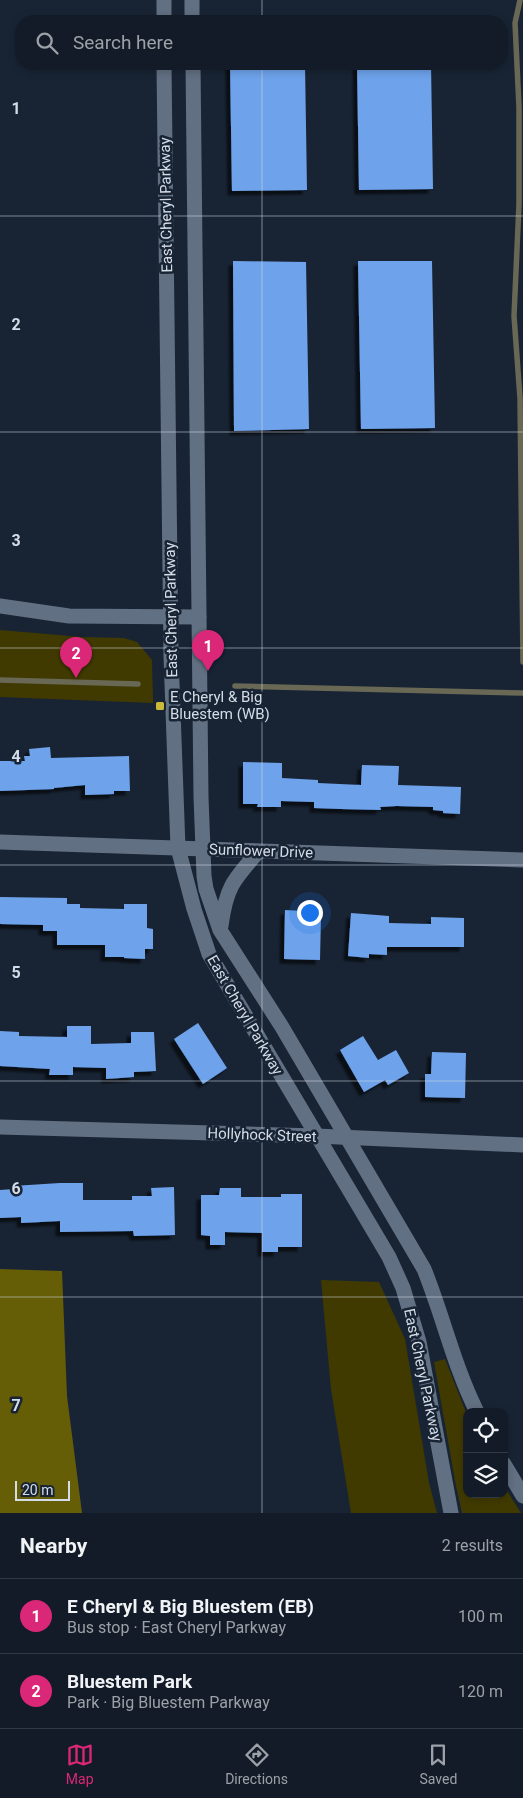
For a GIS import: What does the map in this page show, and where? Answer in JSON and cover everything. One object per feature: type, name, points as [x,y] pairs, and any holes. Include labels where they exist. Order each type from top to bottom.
[{"type":"street","points":[[164,0],[164,15]]},
{"type":"street","points":[[192,0],[192,15]]},
{"type":"street","name":"East Cheryl Parkway","points":[[164,70],[171,618],[178,848],[194,909],[209,954],[370,1224],[389,1257],[403,1288],[420,1342],[451,1513]]},
{"type":"street","name":"East Cheryl Parkway","points":[[193,70],[202,849],[206,889],[220,930],[282,1027],[424,1269],[451,1348],[475,1408]]},
{"type":"street","points":[[0,606],[69,616],[199,617]]},
{"type":"street","name":"Sunflower Drive","points":[[0,842],[523,860]]},
{"type":"street","points":[[220,930],[224,903],[234,880],[258,852]]},
{"type":"street","name":"Hollyhock Street","points":[[0,1127],[316,1136],[523,1146]]},
{"type":"street","points":[[508,1471],[523,1496]]},
{"type":"shaded area","points":[[0,630],[82,637],[124,638],[137,642],[152,660],[153,703],[0,697]]},
{"type":"shaded area","points":[[0,1269],[62,1271],[67,1396],[82,1513],[0,1513]]},
{"type":"shaded area","points":[[321,1280],[379,1282],[405,1339],[429,1483],[437,1513],[351,1513],[331,1389]]},
{"type":"shaded area","points":[[445,1359],[464,1408],[463,1498],[508,1498],[508,1492],[521,1513],[462,1513],[434,1362]]},
{"type":"building","points":[[230,70],[305,70],[307,190],[232,191]]},
{"type":"building","points":[[357,70],[431,70],[433,189],[359,190]]},
{"type":"building","points":[[233,261],[306,262],[309,429],[234,431]]},
{"type":"building","points":[[358,261],[432,261],[435,428],[361,429]]},
{"type":"building","points":[[50,747],[51,758],[129,756],[130,791],[114,791],[114,794],[85,795],[85,785],[54,789],[0,791],[0,761],[25,761],[24,756],[30,756],[29,749]]},
{"type":"building","points":[[243,762],[282,763],[282,778],[318,780],[318,783],[361,785],[362,765],[399,766],[398,785],[461,787],[460,814],[443,813],[443,811],[433,810],[433,807],[380,807],[381,810],[314,808],[314,802],[281,801],[281,807],[257,807],[258,804],[243,804]]},
{"type":"building","points":[[0,897],[67,898],[67,904],[80,904],[80,908],[124,909],[124,904],[147,904],[147,928],[153,929],[153,949],[145,949],[145,959],[105,957],[105,945],[57,945],[57,931],[43,931],[43,925],[0,924]]},
{"type":"building","points":[[285,910],[304,911],[304,916],[321,916],[320,960],[284,959]]},
{"type":"building","points":[[351,913],[389,916],[389,923],[431,924],[431,917],[464,918],[464,947],[387,947],[387,955],[369,954],[369,958],[348,956]]},
{"type":"building","points":[[198,1023],[227,1068],[203,1084],[174,1039]]},
{"type":"building","points":[[67,1026],[91,1026],[91,1044],[131,1043],[131,1032],[154,1032],[156,1071],[134,1072],[134,1077],[106,1079],[106,1068],[73,1067],[73,1075],[49,1075],[50,1069],[0,1066],[0,1031],[19,1032],[19,1036],[67,1037]]},
{"type":"building","points":[[363,1036],[378,1060],[396,1050],[409,1073],[388,1085],[385,1080],[364,1092],[340,1050]]},
{"type":"building","points":[[432,1052],[466,1053],[465,1098],[425,1097],[425,1074],[431,1074]]},
{"type":"building","points":[[83,1183],[83,1200],[132,1200],[132,1196],[152,1196],[151,1188],[174,1187],[175,1235],[134,1236],[133,1231],[60,1232],[60,1221],[21,1223],[21,1217],[0,1218],[0,1190],[14,1189],[13,1186]]},
{"type":"building","points":[[220,1188],[241,1188],[241,1197],[281,1197],[281,1194],[302,1194],[302,1247],[278,1247],[278,1252],[262,1252],[262,1233],[225,1232],[225,1245],[210,1245],[210,1236],[201,1235],[201,1195],[219,1195]]},
{"type":"waterway","points":[[520,0],[515,23],[519,107],[519,204],[514,316],[520,398],[523,662]]},
{"type":"waterway","points":[[0,680],[138,684]]},
{"type":"waterway","points":[[235,686],[523,693]]},
{"type":"place","name":"E Cheryl & Big Bluestem (EB)","points":[[208,671]]},
{"type":"place","name":"Bluestem Park","points":[[76,678]]},
{"type":"place","name":"E Cheryl & Big Bluestem (WB)","points":[[160,706]]}]
